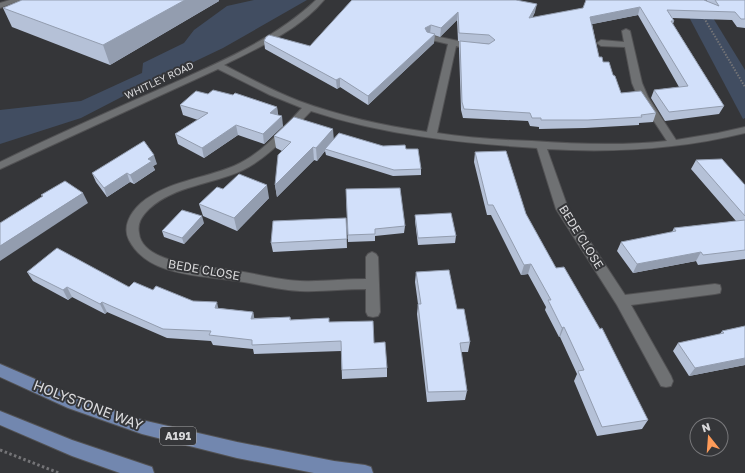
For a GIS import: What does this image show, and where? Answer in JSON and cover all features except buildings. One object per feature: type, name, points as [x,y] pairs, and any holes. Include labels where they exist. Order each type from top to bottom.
[{"type":"main road","name":"HOLYSTONE WAY","points":[[0,370],[73,403],[142,428],[237,450],[334,469],[365,473]]},
{"type":"main road","points":[[0,418],[45,438],[126,468],[146,473]]},
{"type":"street","points":[[0,6],[17,0]]},
{"type":"street","name":"WHITLEY ROAD","points":[[0,166],[71,131],[147,99],[257,45],[300,17],[320,0]]},
{"type":"street","points":[[626,31],[637,83],[643,98],[673,143]]},
{"type":"street","points":[[430,37],[452,44],[467,45]]},
{"type":"street","points":[[601,43],[629,45]]},
{"type":"street","points":[[431,136],[452,44]]},
{"type":"street","points":[[217,65],[286,99],[309,107],[362,123],[431,136],[480,142],[604,148],[673,143],[717,137],[745,130]]},
{"type":"street","name":"BEDE CLOSE","points":[[309,107],[258,158],[237,169],[176,189],[147,204],[135,217],[132,232],[135,244],[144,253],[158,261],[187,269],[299,286],[372,284]]},
{"type":"street","name":"BEDE CLOSE","points":[[541,146],[562,209],[622,301],[666,381]]},
{"type":"street","points":[[372,257],[373,312]]},
{"type":"street","points":[[622,301],[715,289]]},
{"type":"path","points":[[702,13],[745,87]]},
{"type":"path","points":[[0,450],[59,473]]},
{"type":"shaded area","points":[[254,0],[307,0],[223,48],[139,88],[81,118],[0,144],[0,110],[81,101],[142,73],[143,63],[184,43],[194,30],[227,6]]},
{"type":"shaded area","points":[[680,0],[702,0],[745,70],[745,118],[743,119]]}]
